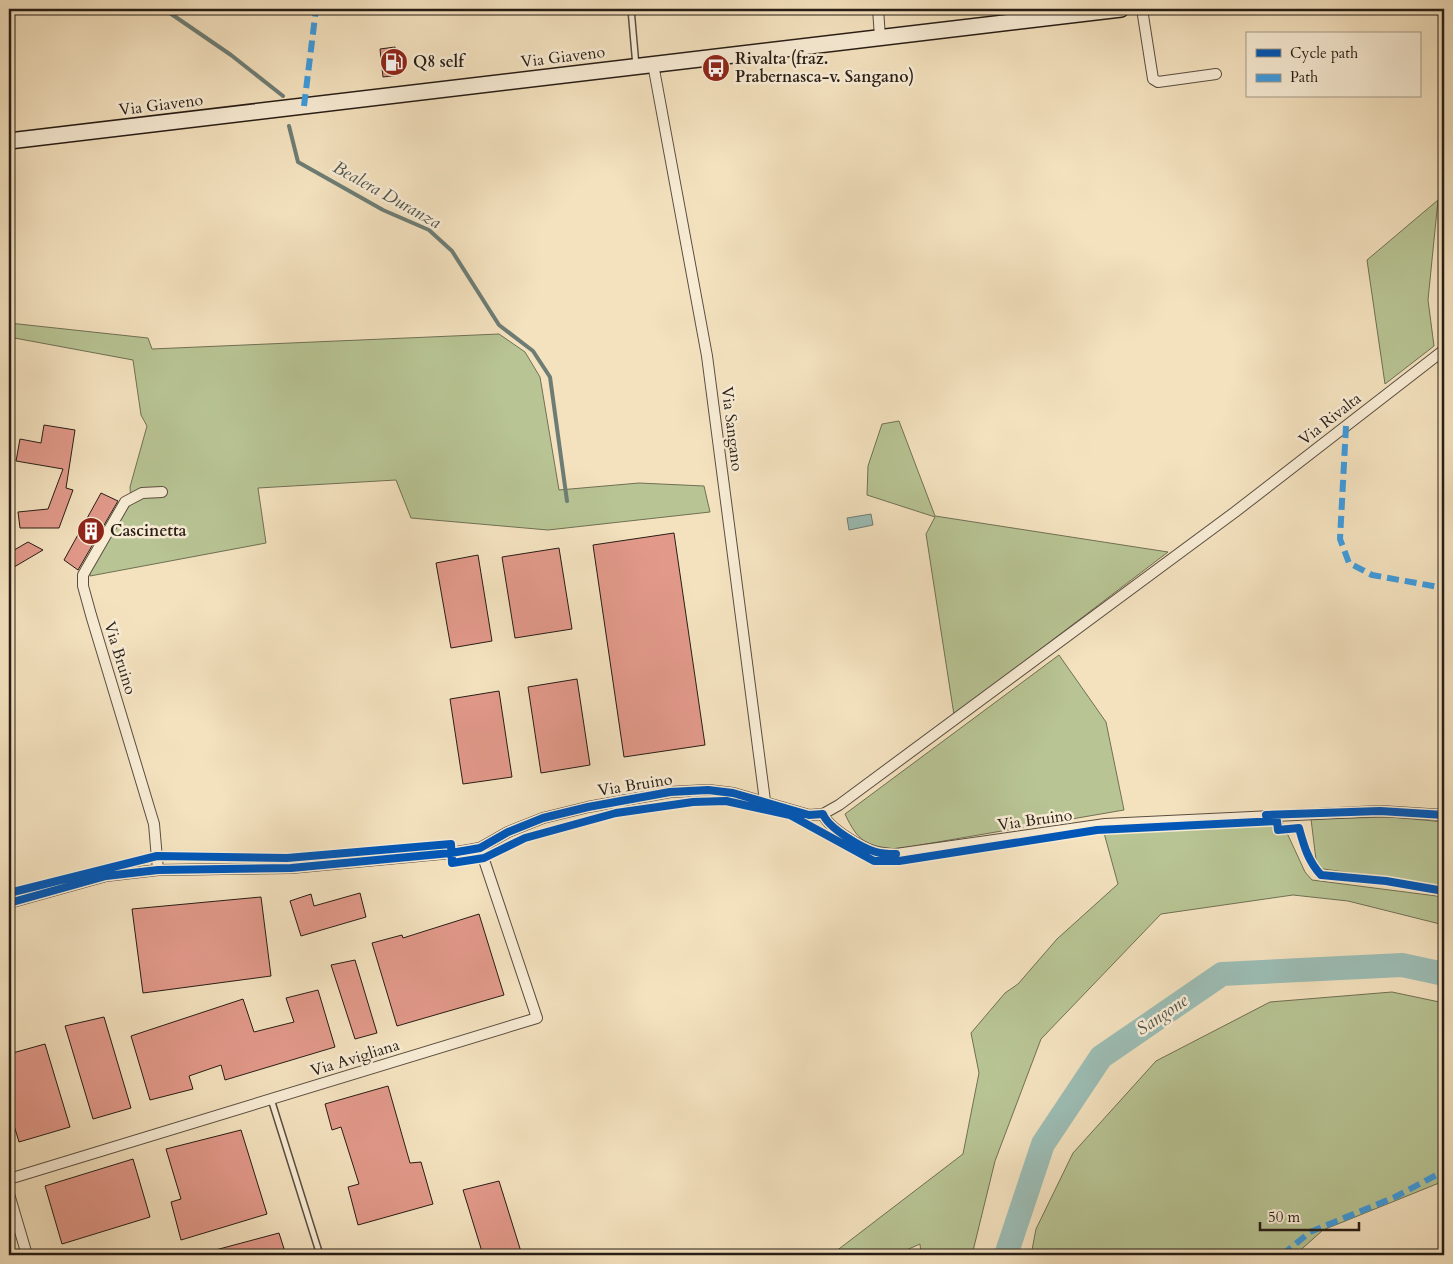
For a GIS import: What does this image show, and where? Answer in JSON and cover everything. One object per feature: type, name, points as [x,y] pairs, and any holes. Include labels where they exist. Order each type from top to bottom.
[{"type":"main road","name":"Via Giaveno","points":[[9,141],[880,36],[1121,9]]},
{"type":"street","points":[[878,9],[880,36]]},
{"type":"street","points":[[1142,9],[1153,79],[1158,82],[1216,74]]},
{"type":"street","name":"Via Sangano","points":[[653,64],[707,356],[765,801]]},
{"type":"street","name":"Via Rivalta","points":[[823,814],[839,805],[1235,512],[1444,350]]},
{"type":"street","name":"Via Bruino","points":[[158,870],[154,824],[91,615],[83,586],[83,575],[125,502],[142,493],[162,492]]},
{"type":"street","name":"Via Bruino","points":[[9,903],[106,876],[158,870],[291,868],[451,853],[480,848],[508,832],[543,818],[588,807],[661,794],[708,790],[765,801],[809,815],[823,814],[825,820],[852,840],[876,852],[896,854],[1105,824],[1380,811],[1444,815]]},
{"type":"street","name":"Via Avigliana","points":[[9,1179],[537,1018],[480,848]]},
{"type":"street","points":[[9,1194],[28,1255]]},
{"type":"lane","points":[[631,9],[636,66]]},
{"type":"lane","points":[[271,1099],[320,1255]]},
{"type":"green space","points":[[1438,200],[1428,300],[1434,346],[1385,384],[1367,260]]},
{"type":"green space","points":[[9,323],[148,338],[152,349],[499,334],[525,352],[540,377],[559,490],[639,483],[704,486],[710,512],[548,530],[411,518],[396,480],[258,488],[266,543],[90,576],[90,567],[131,503],[130,487],[147,426],[141,415],[133,360],[9,337]]},
{"type":"green space","points":[[899,421],[935,516],[1168,552],[954,715],[926,534],[935,517],[867,495],[868,466],[882,424]]},
{"type":"green space","points":[[1059,655],[1106,722],[1124,810],[897,849],[870,844],[859,837],[845,814]]},
{"type":"green space","points":[[1391,817],[1444,822],[1444,887],[1317,868],[1311,819]]},
{"type":"green space","points":[[1282,822],[1305,872],[1312,880],[1444,897],[1444,925],[1348,901],[1293,895],[1161,914],[1041,1039],[995,1161],[972,1255],[921,1255],[920,1244],[895,1255],[831,1255],[963,1154],[979,1073],[971,1033],[1005,993],[1018,984],[1057,939],[1118,884],[1104,833]]},
{"type":"green space","points":[[1392,992],[1444,1003],[1444,1181],[1323,1230],[1295,1255],[1031,1255],[1036,1229],[1073,1153],[1156,1061],[1270,1002]]},
{"type":"water","points":[[871,514],[873,525],[849,530],[847,518]]},
{"type":"building","points":[[395,47],[399,75],[383,77],[380,49]]},
{"type":"building","points":[[44,425],[75,430],[66,488],[73,490],[59,528],[20,528],[18,512],[48,509],[63,469],[16,461],[20,439],[41,443]]},
{"type":"building","name":"Cascinetta","points":[[101,493],[118,501],[78,570],[64,560]]},
{"type":"building","points":[[674,533],[705,745],[624,757],[593,545]]},
{"type":"building","points":[[28,542],[43,550],[9,570],[9,553]]},
{"type":"building","points":[[559,548],[572,629],[515,638],[502,557]]},
{"type":"building","points":[[478,555],[492,641],[451,648],[436,563]]},
{"type":"building","points":[[577,679],[590,765],[541,773],[528,687]]},
{"type":"building","points":[[499,691],[512,777],[463,784],[450,699]]},
{"type":"building","points":[[360,893],[366,917],[301,936],[290,901],[311,894],[314,906]]},
{"type":"building","points":[[261,897],[271,976],[143,993],[132,909]]},
{"type":"building","points":[[479,914],[504,995],[397,1026],[372,943],[402,935],[403,938]]},
{"type":"building","points":[[355,960],[377,1033],[355,1039],[331,965]]},
{"type":"building","points":[[318,990],[335,1047],[225,1080],[221,1065],[189,1076],[193,1089],[150,1100],[131,1036],[243,999],[254,1032],[294,1022],[286,998]]},
{"type":"building","points":[[104,1017],[131,1108],[93,1119],[65,1026]]},
{"type":"building","points":[[45,1044],[70,1127],[19,1142],[9,1109],[9,1054]]},
{"type":"building","points":[[388,1086],[410,1163],[421,1162],[433,1204],[358,1225],[348,1187],[359,1184],[341,1127],[332,1130],[325,1104]]},
{"type":"building","points":[[241,1130],[267,1214],[181,1240],[171,1202],[181,1199],[166,1149]]},
{"type":"building","points":[[133,1159],[150,1217],[62,1244],[45,1186]]},
{"type":"building","points":[[499,1181],[522,1255],[483,1255],[463,1190]]},
{"type":"building","points":[[279,1233],[286,1255],[208,1255],[208,1252]]},
{"type":"waterway","name":"Bealera Duranza","points":[[164,9],[231,55],[283,96]]},
{"type":"waterway","name":"Bealera Duranza","points":[[289,126],[298,162],[383,210],[429,230],[452,251],[499,325],[533,351],[550,377],[567,501]]},
{"type":"waterway","name":"Sangone","points":[[1006,1255],[1043,1144],[1101,1057],[1222,974],[1402,965],[1444,974]]},
{"type":"marked path","points":[[304,106],[316,9]]},
{"type":"marked path","points":[[1346,426],[1340,539],[1349,563],[1372,575],[1444,588]]},
{"type":"marked path","points":[[1282,1255],[1310,1232],[1395,1197],[1444,1171]]},
{"type":"cycle path","points":[[9,903],[106,876],[158,870],[291,868],[451,853],[480,848],[508,832],[543,818],[588,807],[670,792],[708,790],[733,793],[809,815],[823,814],[831,825],[854,842],[876,852],[896,854]]},
{"type":"cycle path","points":[[9,893],[157,856],[287,858],[451,844],[452,863],[484,858],[525,838],[616,813],[693,802],[726,801],[790,815],[874,861],[899,861],[1097,830],[1277,821],[1278,830],[1299,828],[1310,859],[1321,875],[1386,881],[1444,891]]},
{"type":"cycle path","points":[[1266,815],[1380,811],[1444,815]]},
{"type":"place","name":"Q8 self","points":[[394,62]]},
{"type":"place","name":"Rivalta (fraz. Prabernasca-v. Sangano)","points":[[716,68]]},
{"type":"place","name":"Cascinetta","points":[[91,531]]}]
